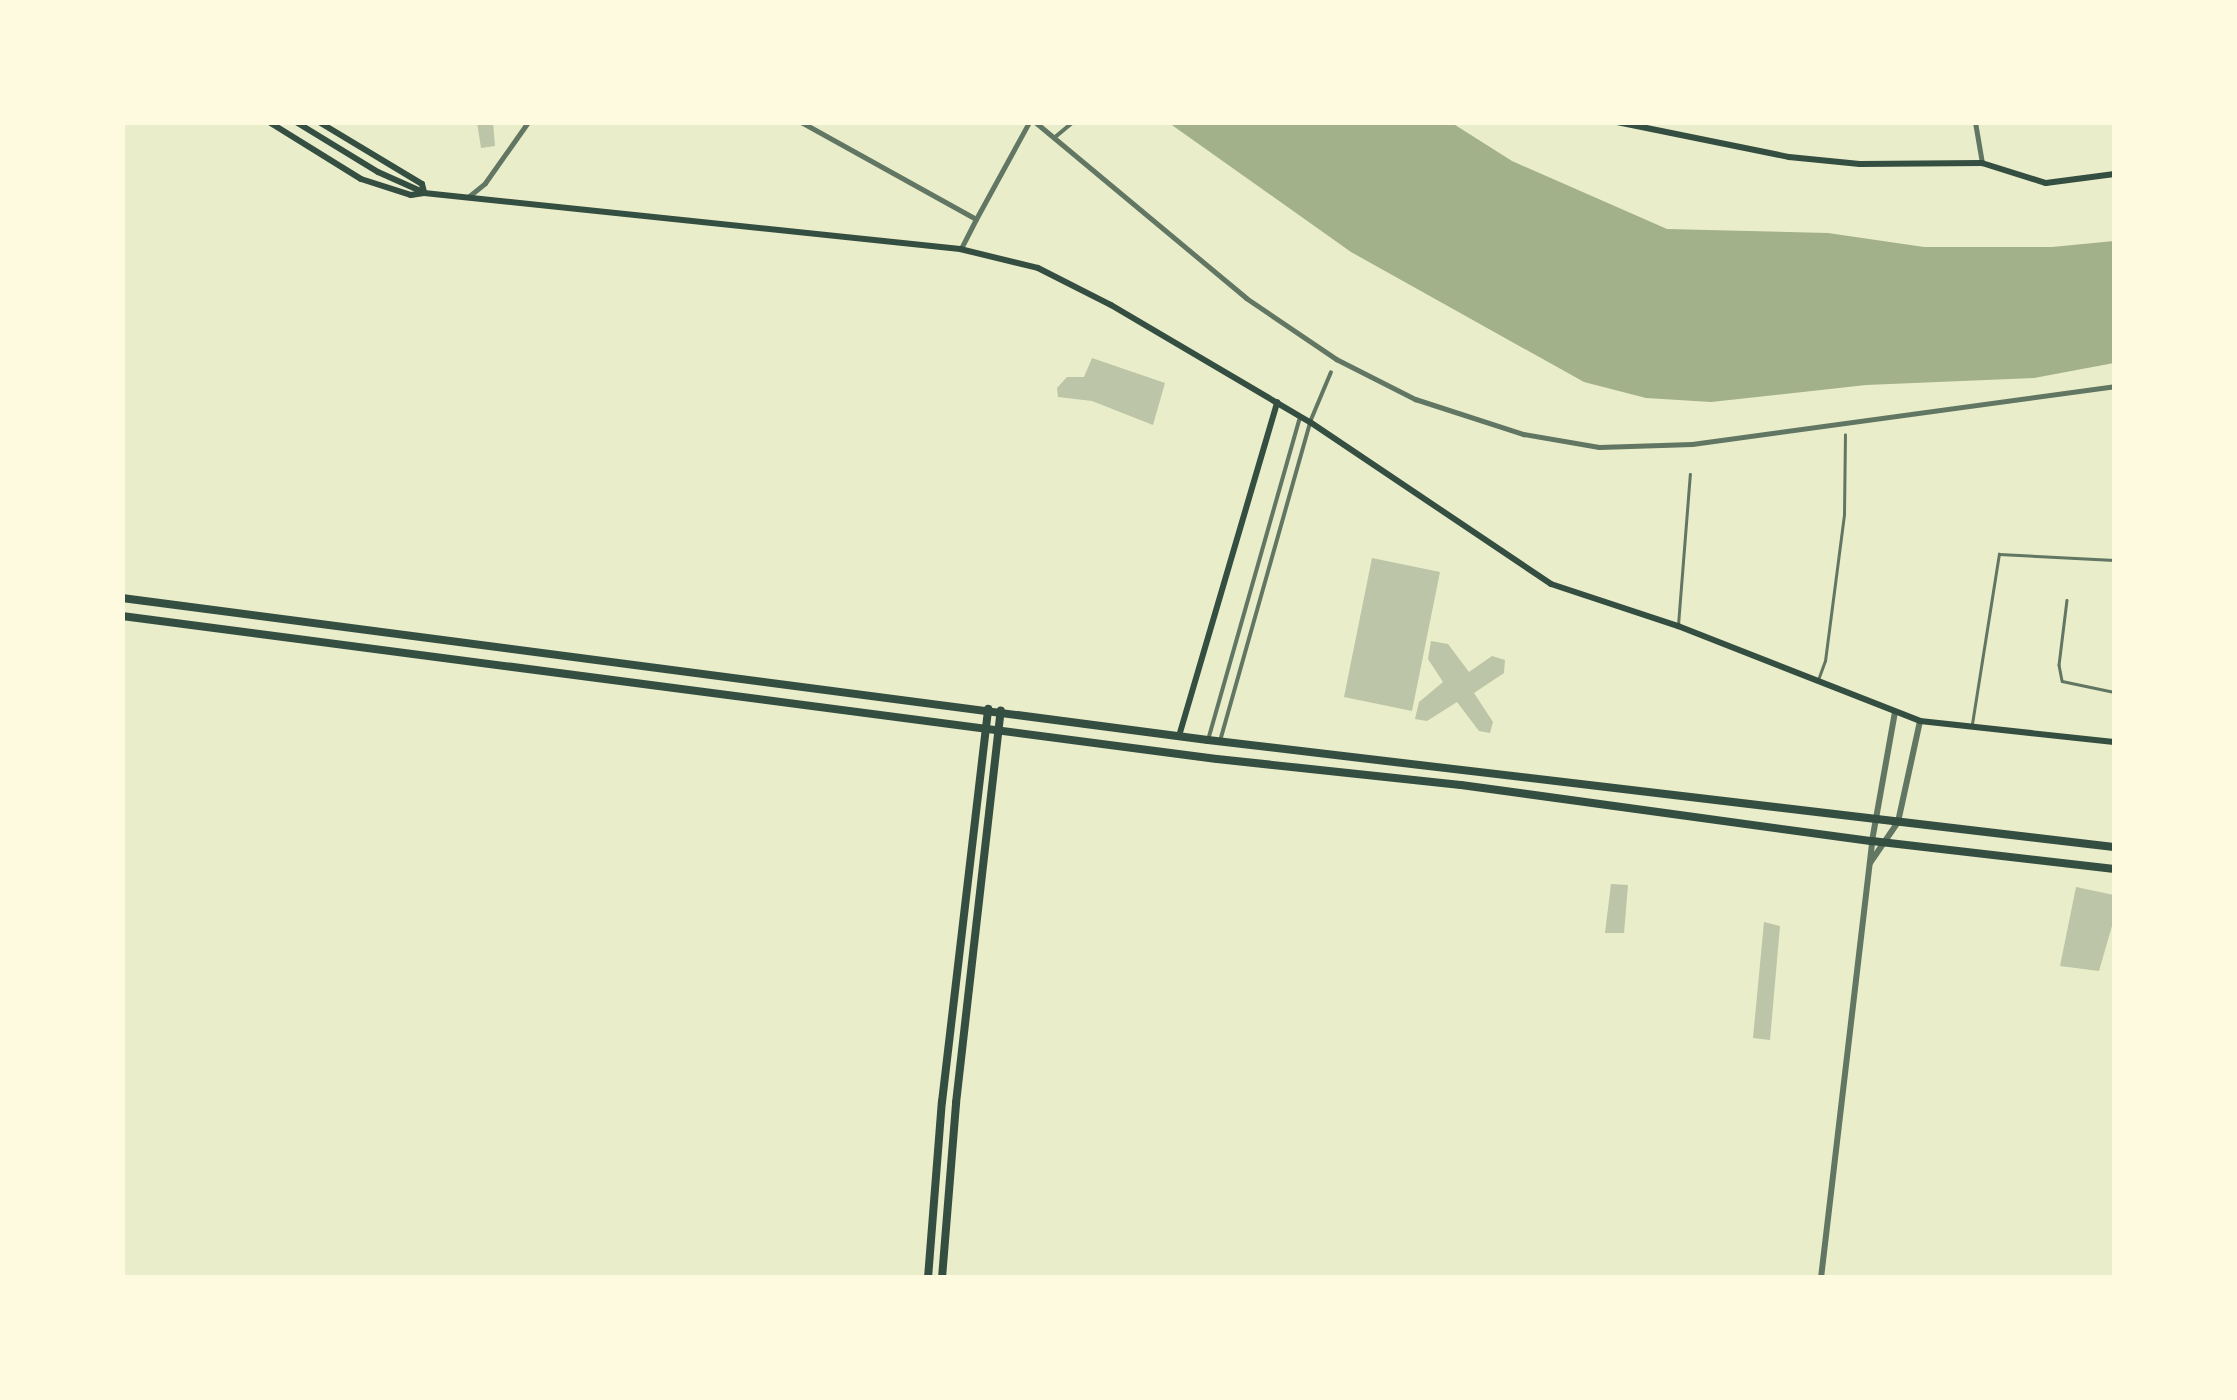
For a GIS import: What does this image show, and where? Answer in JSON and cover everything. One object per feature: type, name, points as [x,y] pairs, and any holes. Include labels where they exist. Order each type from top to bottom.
[{"type":"main road","points":[[268,122],[384,190],[410,196],[424,193]]},
{"type":"main road","points":[[296,122],[424,193],[960,249],[1038,268],[1111,304],[1310,422],[1551,584],[1678,626],[1920,720],[2114,742]]},
{"type":"main road","points":[[320,122],[422,184],[424,193]]},
{"type":"main road","points":[[1617,122],[1789,158],[1860,164],[1982,163],[2046,184],[2114,174]]},
{"type":"main road","points":[[1179,736],[1277,402]]},
{"type":"main road","points":[[122,598],[1208,740],[2114,847]]},
{"type":"main road","points":[[122,616],[998,730],[1461,785],[1872,842],[2114,869]]},
{"type":"main road","points":[[928,1278],[944,1084],[988,709]]},
{"type":"main road","points":[[942,1278],[956,1103],[1001,711]]},
{"type":"street","points":[[466,199],[485,184],[528,122]]},
{"type":"street","points":[[801,122],[976,219]]},
{"type":"street","points":[[960,249],[1032,122],[1246,298],[1335,362],[1415,399],[1473,419],[1600,447],[1692,444],[2114,386]]},
{"type":"street","points":[[1054,138],[1073,122]]},
{"type":"street","points":[[1975,122],[1982,163]]},
{"type":"street","points":[[1220,741],[1310,422],[1331,372]]},
{"type":"street","points":[[1208,740],[1300,416]]},
{"type":"street","points":[[1820,1278],[1869,864],[1895,712]]},
{"type":"street","points":[[1869,864],[1898,822],[1920,720]]},
{"type":"lane","points":[[1818,682],[1825,661],[1844,514],[1845,434]]},
{"type":"lane","points":[[1678,626],[1690,474]]},
{"type":"lane","points":[[1972,726],[1999,554],[2114,560]]},
{"type":"lane","points":[[2067,600],[2062,681],[2114,692]]},
{"type":"shaded area","points":[[1169,123],[1452,123],[1512,161],[1667,229],[1828,233],[1924,247],[2052,247],[2114,241],[2114,363],[2034,378],[1866,385],[1711,402],[1646,398],[1584,382],[1351,252]]},
{"type":"building","points":[[477,122],[493,122],[495,146],[481,148]]},
{"type":"building","points":[[1092,358],[1165,383],[1153,425],[1092,401],[1058,397],[1057,388],[1067,377],[1084,377]]},
{"type":"building","points":[[1372,558],[1440,572],[1412,711],[1344,697]]},
{"type":"building","points":[[1431,641],[1448,644],[1469,672],[1492,656],[1505,660],[1504,673],[1474,693],[1493,722],[1490,733],[1479,731],[1457,702],[1427,721],[1415,719],[1419,702],[1443,682],[1428,659]]},
{"type":"building","points":[[1611,884],[1628,885],[1624,933],[1605,933]]},
{"type":"building","points":[[2076,887],[2114,895],[2114,919],[2099,971],[2060,966]]},
{"type":"building","points":[[1764,922],[1780,926],[1770,1040],[1753,1038]]}]
